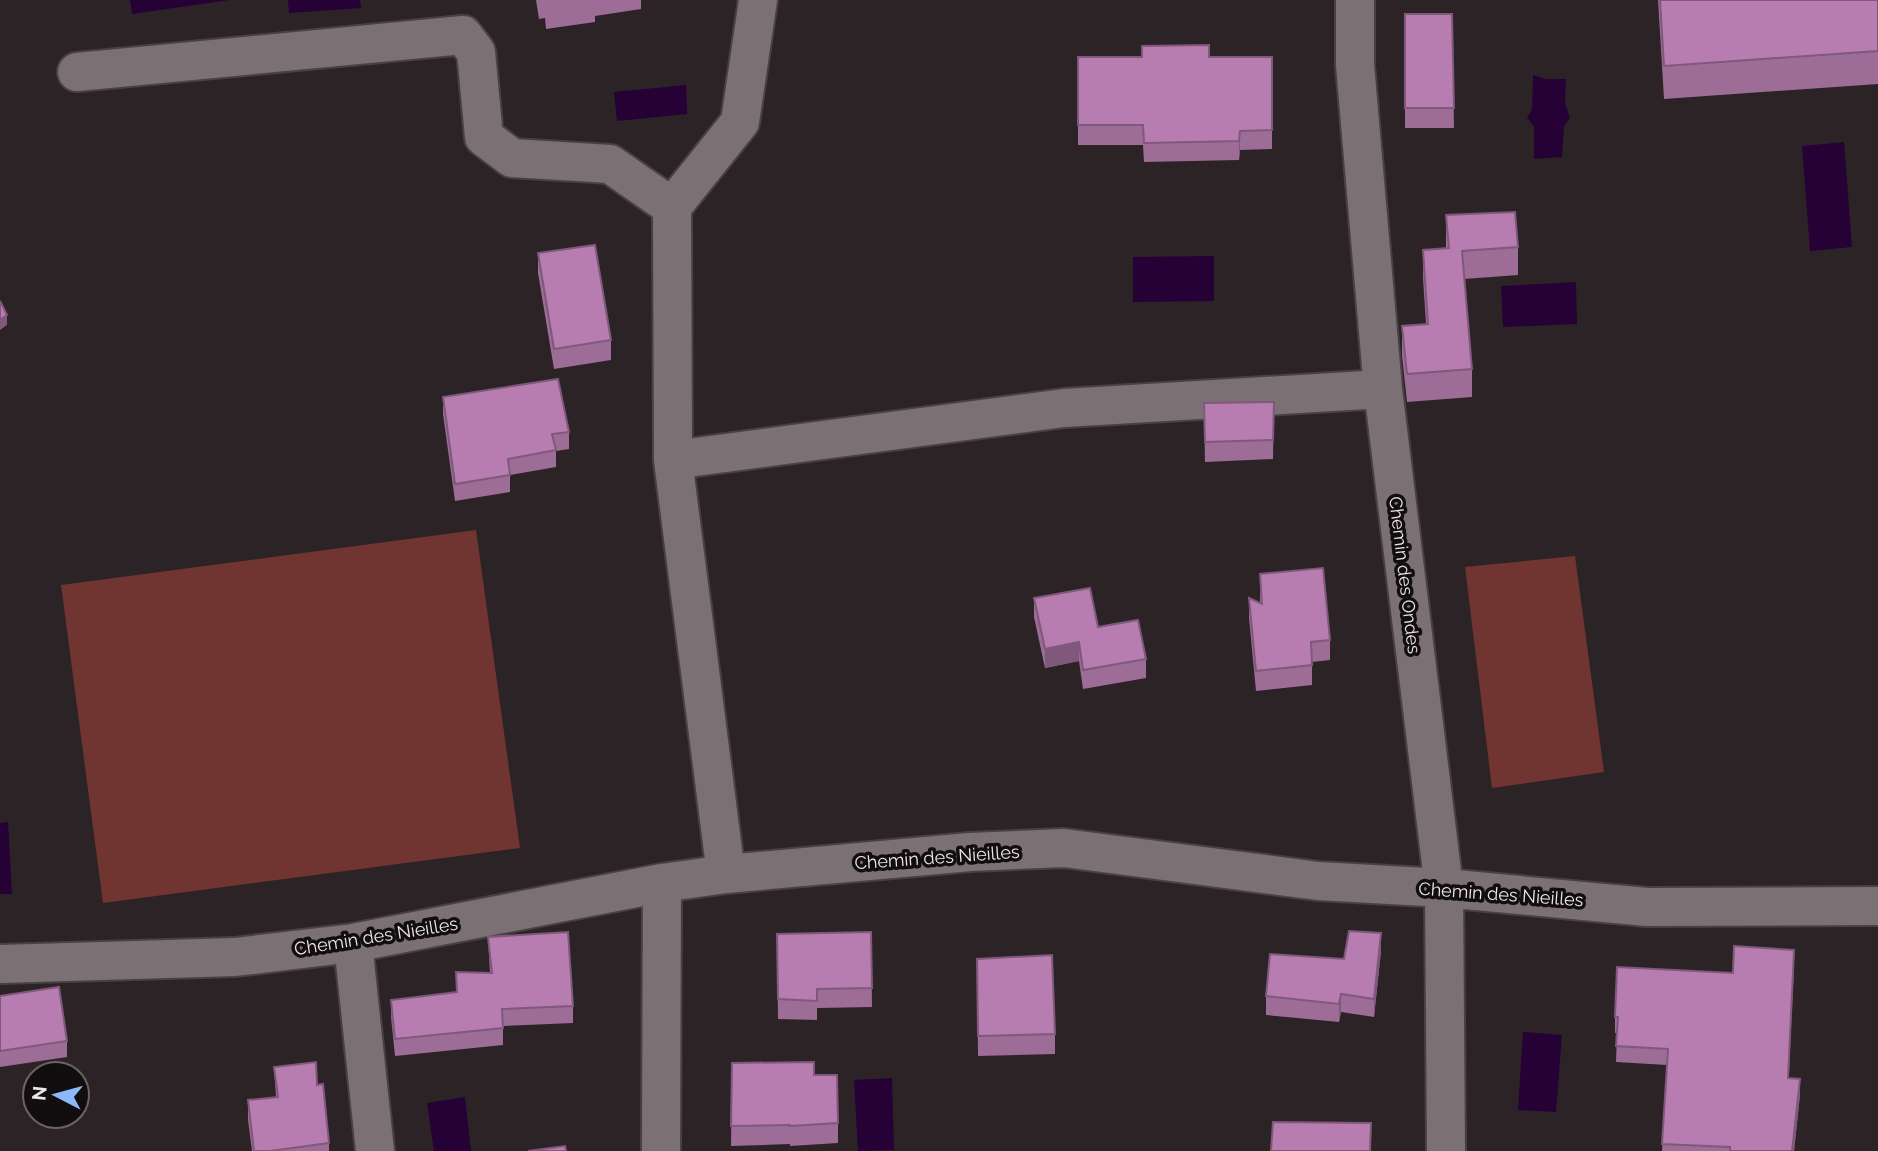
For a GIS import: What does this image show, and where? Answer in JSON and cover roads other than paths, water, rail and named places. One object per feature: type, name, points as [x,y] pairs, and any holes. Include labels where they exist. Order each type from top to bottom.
[{"type":"street","points":[[726,874],[673,460],[672,207],[740,122],[758,0]]},
{"type":"street","name":"Chemin des Ondes","points":[[1355,0],[1355,65],[1382,389],[1444,888],[1446,1151]]},
{"type":"street","points":[[77,72],[463,35],[476,52],[484,137],[512,158],[610,164],[672,207]]},
{"type":"street","points":[[673,460],[1064,408],[1382,389]]},
{"type":"street","name":"Chemin des Nieilles","points":[[0,964],[235,957],[353,943],[662,883],[726,874],[970,852],[1064,848],[1318,881],[1444,888],[1647,906],[1878,906]]},
{"type":"street","points":[[661,1151],[662,883]]},
{"type":"street","points":[[353,943],[375,1151]]}]
